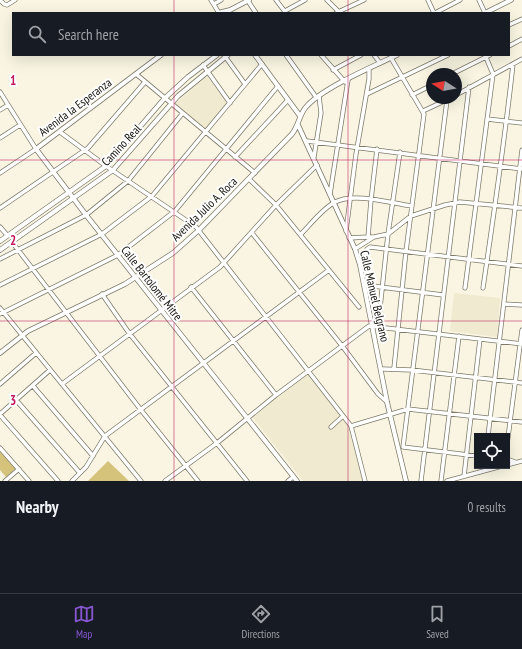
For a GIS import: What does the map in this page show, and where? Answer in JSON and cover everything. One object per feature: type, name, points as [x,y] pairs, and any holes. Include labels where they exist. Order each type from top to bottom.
[{"type":"street","points":[[0,0],[7,5],[15,0]]},
{"type":"street","points":[[211,0],[218,12]]},
{"type":"street","points":[[214,4],[221,0]]},
{"type":"street","points":[[226,12],[248,0],[255,12]]},
{"type":"street","points":[[276,0],[286,12],[305,0]]},
{"type":"street","points":[[327,0],[337,12]]},
{"type":"street","points":[[340,12],[364,0]]},
{"type":"street","points":[[428,0],[434,12]]},
{"type":"street","points":[[437,12],[460,0]]},
{"type":"street","points":[[479,0],[485,12]]},
{"type":"street","points":[[487,12],[511,0]]},
{"type":"street","points":[[510,25],[522,19]]},
{"type":"street","points":[[510,45],[522,39]]},
{"type":"street","name":"Avenida la Esperanza","points":[[0,173],[60,132],[160,56]]},
{"type":"street","name":"Camino Real","points":[[0,241],[106,166],[164,99],[215,56]]},
{"type":"street","points":[[226,56],[245,84]]},
{"type":"street","name":"Camino Real","points":[[0,250],[113,170],[170,104],[226,56]]},
{"type":"street","points":[[256,56],[300,116]]},
{"type":"street","points":[[287,56],[317,96],[322,113],[314,157]]},
{"type":"street","points":[[322,56],[333,70],[346,81],[330,194]]},
{"type":"street","points":[[333,70],[360,56]]},
{"type":"street","points":[[375,56],[380,63]]},
{"type":"street","name":"Avenida Julio A. Roca","points":[[0,353],[22,335],[66,311],[135,278],[173,253],[200,230],[292,134],[298,124],[300,116],[317,96],[395,56]]},
{"type":"street","points":[[367,94],[401,79],[446,56]]},
{"type":"street","points":[[462,69],[486,56],[493,74],[465,288]]},
{"type":"street","points":[[391,58],[401,79],[423,111],[401,289],[394,368]]},
{"type":"street","points":[[462,91],[522,59]]},
{"type":"street","points":[[0,285],[33,270],[102,234],[152,196],[262,64]]},
{"type":"street","points":[[483,288],[501,167],[513,64]]},
{"type":"street","points":[[203,65],[230,103]]},
{"type":"street","points":[[346,232],[367,94],[369,68]]},
{"type":"street","points":[[136,74],[182,114],[255,173]]},
{"type":"street","points":[[0,208],[52,171],[84,151],[94,142],[145,82]]},
{"type":"street","points":[[2,313],[118,255],[175,211],[278,86]]},
{"type":"street","points":[[421,481],[428,411],[456,202],[469,87]]},
{"type":"street","points":[[412,95],[426,88]]},
{"type":"street","name":"Calle Bartolomé Mitre","points":[[0,92],[20,125],[52,171],[296,481]]},
{"type":"street","points":[[235,157],[288,100]]},
{"type":"street","points":[[0,110],[8,104]]},
{"type":"street","points":[[423,111],[438,104]]},
{"type":"street","points":[[448,104],[433,208],[408,409],[401,447],[474,455]]},
{"type":"street","points":[[0,259],[86,215],[128,181],[182,114]]},
{"type":"street","points":[[487,119],[522,123]]},
{"type":"street","name":"Calle Manuel Belgrano","points":[[298,124],[355,249],[365,285],[387,402],[401,447],[406,481]]},
{"type":"street","points":[[0,138],[20,125]]},
{"type":"street","points":[[60,132],[84,151],[175,211],[200,230],[266,318],[351,426],[365,481]]},
{"type":"street","points":[[307,141],[358,146],[521,169]]},
{"type":"street","points":[[368,237],[377,149]]},
{"type":"street","points":[[488,433],[521,169],[522,150]]},
{"type":"street","points":[[378,326],[388,234],[400,152]]},
{"type":"street","points":[[62,384],[224,262],[276,205],[317,165]]},
{"type":"street","points":[[249,179],[276,205],[301,234],[328,270],[359,307]]},
{"type":"street","points":[[301,234],[334,203],[351,198],[412,206]]},
{"type":"street","points":[[349,238],[374,237],[388,234],[410,216],[456,202],[522,208]]},
{"type":"street","points":[[0,227],[8,235]]},
{"type":"street","points":[[252,233],[343,347],[378,394],[387,402]]},
{"type":"street","points":[[355,249],[374,237]]},
{"type":"street","points":[[12,242],[141,410],[198,481]]},
{"type":"street","points":[[365,262],[368,248],[387,248],[522,266]]},
{"type":"street","points":[[72,481],[93,456],[106,436],[266,318],[328,270]]},
{"type":"street","points":[[365,285],[443,295]]},
{"type":"street","points":[[191,287],[276,395]]},
{"type":"street","points":[[102,294],[129,333],[247,481]]},
{"type":"street","points":[[504,304],[522,306]]},
{"type":"street","points":[[0,308],[2,313],[106,436],[141,481]]},
{"type":"street","points":[[165,481],[217,443],[308,370],[372,326],[521,344]]},
{"type":"street","points":[[509,433],[522,330]]},
{"type":"street","points":[[441,481],[459,336]]},
{"type":"street","points":[[464,476],[474,378],[480,338]]},
{"type":"street","points":[[0,384],[36,354]]},
{"type":"street","points":[[382,369],[394,368],[522,383]]},
{"type":"street","points":[[50,370],[0,414],[58,481]]},
{"type":"street","points":[[33,386],[93,456]]},
{"type":"street","points":[[16,400],[80,473]]},
{"type":"street","points":[[351,426],[390,413],[408,409],[522,422]]},
{"type":"street","points":[[330,427],[343,416]]},
{"type":"street","points":[[0,448],[29,481]]},
{"type":"street","points":[[510,460],[515,462]]},
{"type":"street","points":[[510,463],[522,461]]},
{"type":"street","points":[[5,481],[19,469]]},
{"type":"street","points":[[447,481],[491,469]]},
{"type":"street","points":[[288,481],[293,477]]},
{"type":"shaded area","points":[[207,76],[227,102],[205,130],[175,104]]},
{"type":"shaded area","points":[[454,293],[500,298],[497,337],[450,331]]},
{"type":"shaded area","points":[[308,374],[349,427],[363,481],[303,481],[252,417]]},
{"type":"shaded area","points":[[0,449],[16,468],[6,477],[0,470]]},
{"type":"shaded area","points":[[108,461],[129,481],[88,481]]}]
